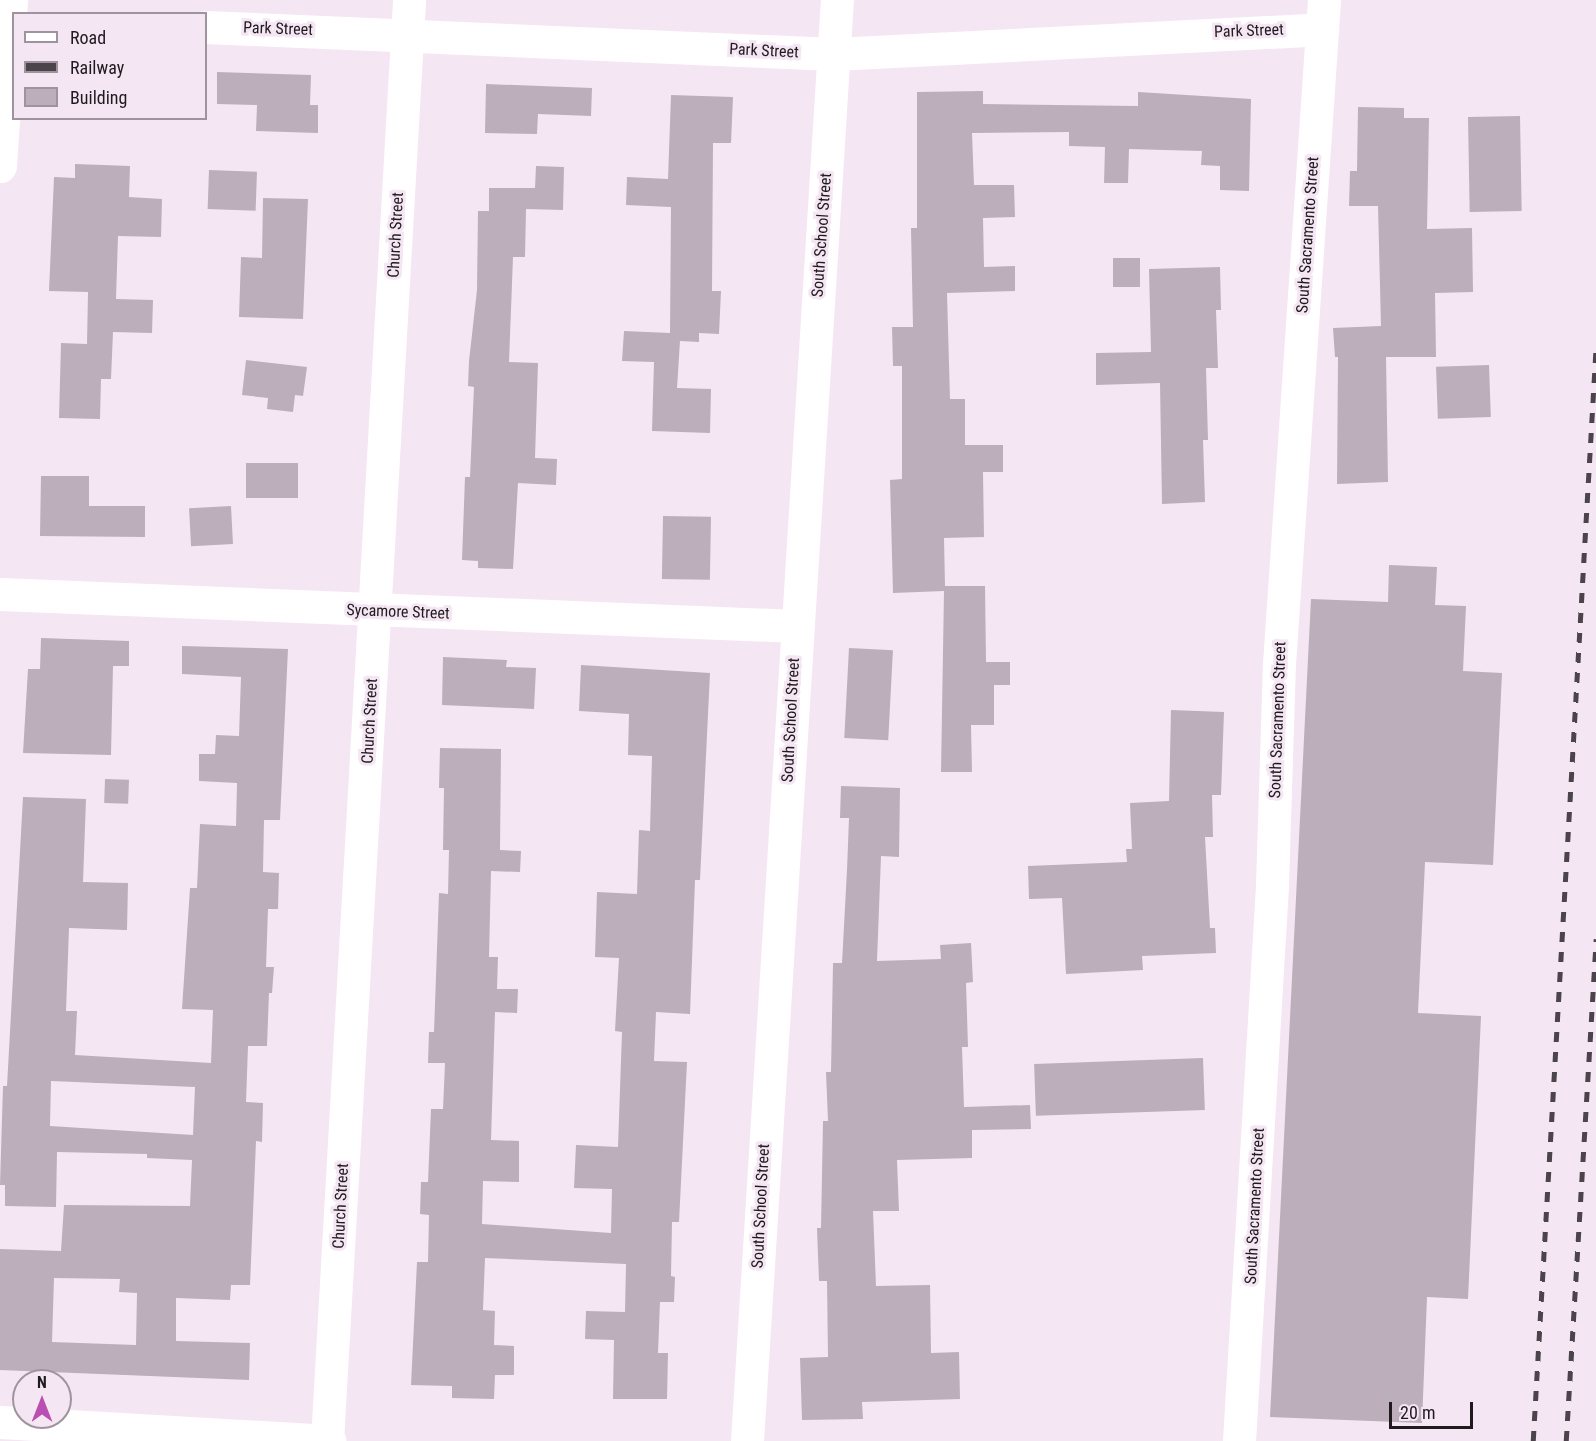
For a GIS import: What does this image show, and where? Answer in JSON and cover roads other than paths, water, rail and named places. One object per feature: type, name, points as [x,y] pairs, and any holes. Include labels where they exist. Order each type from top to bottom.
[{"type":"street","name":"Church Street","points":[[327,1441],[409,0]]},
{"type":"street","name":"South School Street","points":[[747,1441],[796,627],[837,0]]},
{"type":"street","name":"Park Street","points":[[207,27],[834,54],[1323,14]]},
{"type":"street","name":"South Sacramento Street","points":[[1239,1441],[1272,897],[1280,664],[1323,14]]},
{"type":"street","points":[[0,166],[8,15]]},
{"type":"street","name":"Sycamore Street","points":[[0,594],[796,627]]},
{"type":"street","points":[[0,1422],[327,1441]]},
{"type":"railway","points":[[1533,1441],[1596,345]]},
{"type":"railway","points":[[1566,1441],[1596,939]]}]
